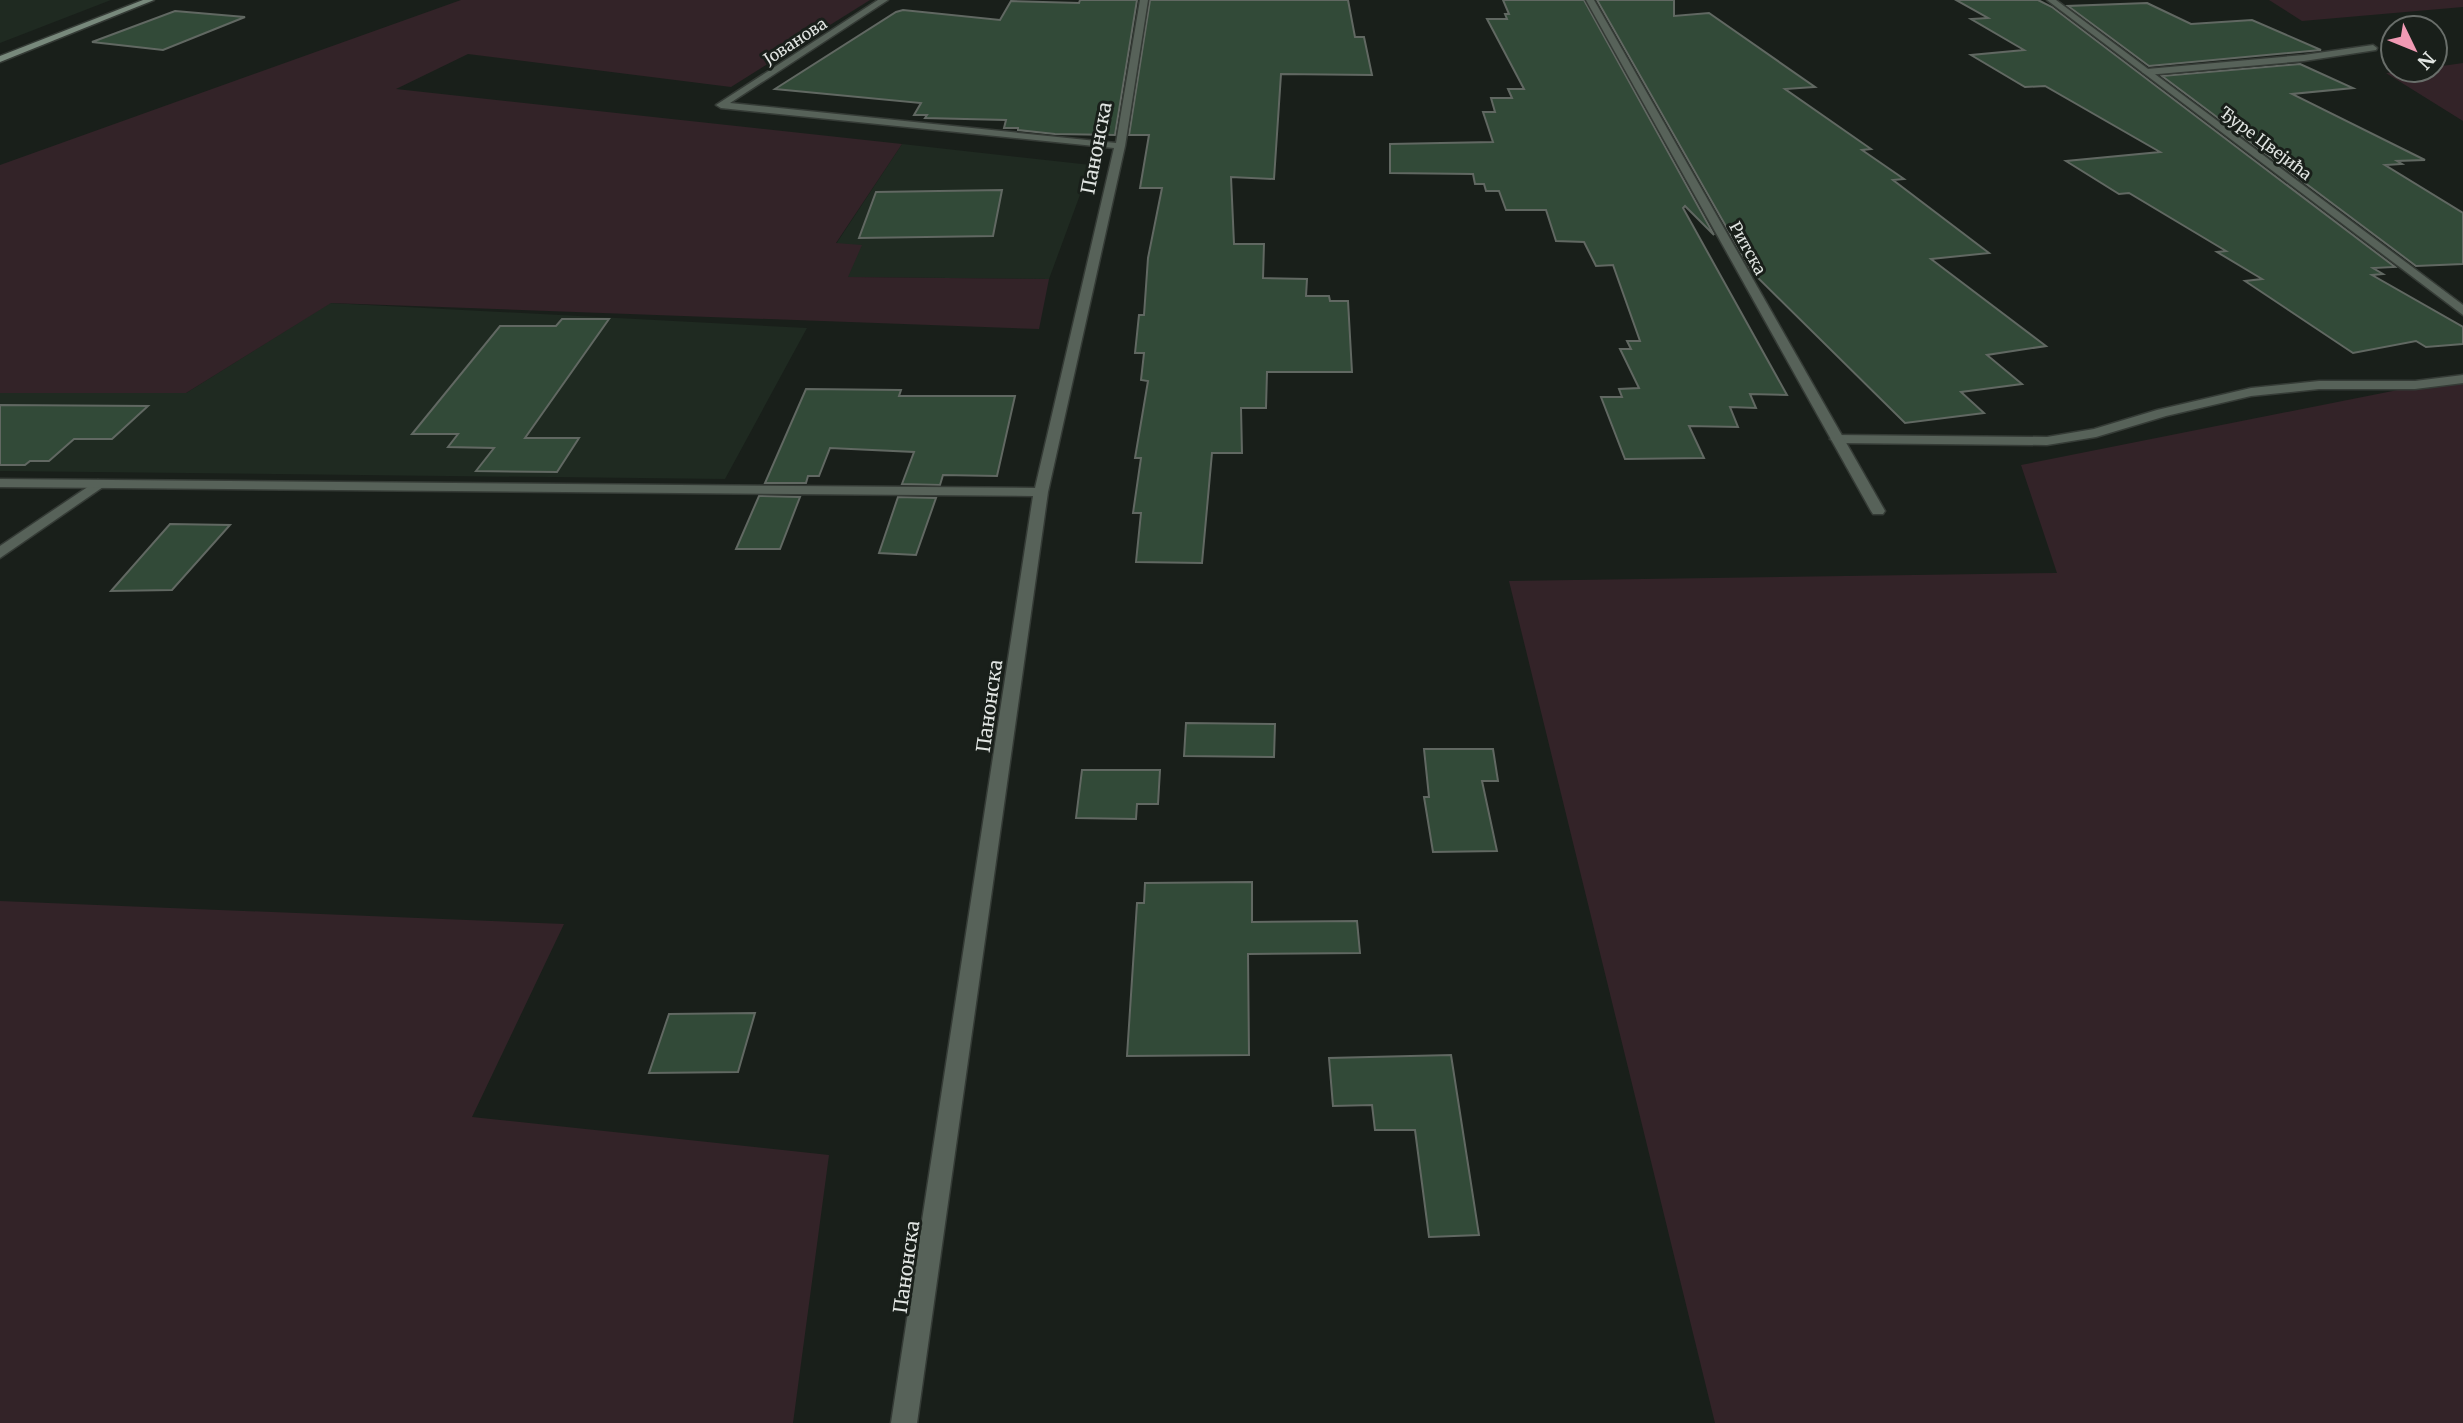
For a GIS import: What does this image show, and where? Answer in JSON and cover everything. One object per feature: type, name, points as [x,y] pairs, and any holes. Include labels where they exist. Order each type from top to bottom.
[{"type":"street","points":[[0,59],[150,0]]},
{"type":"street","name":"Јованова","points":[[884,0],[721,105],[1120,146]]},
{"type":"street","name":"Панонска","points":[[904,1423],[1041,492],[1120,146],[1144,0]]},
{"type":"street","name":"Ритска","points":[[1590,0],[1878,511]]},
{"type":"street","name":"Ђуре Цвејића","points":[[2051,0],[2463,311]]},
{"type":"street","points":[[2147,72],[2304,58],[2373,48]]},
{"type":"street","points":[[1837,439],[2047,441],[2096,433],[2162,413],[2251,392],[2319,385],[2415,385],[2463,379]]},
{"type":"street","points":[[0,483],[1041,492]]},
{"type":"street","points":[[0,553],[99,484]]},
{"type":"shaded area","points":[[0,0],[111,0],[0,43]]},
{"type":"shaded area","points":[[461,0],[870,0],[731,87],[468,54],[396,89],[902,144],[836,243],[862,245],[848,277],[1049,279],[1039,329],[331,303],[186,393],[0,393],[0,165]]},
{"type":"shaded area","points":[[2269,0],[2463,0],[2463,7],[2302,21]]},
{"type":"shaded area","points":[[2463,63],[2463,121],[2404,84],[2449,84],[2449,65]]},
{"type":"shaded area","points":[[902,144],[1091,165],[1049,279],[848,277],[836,244]]},
{"type":"shaded area","points":[[330,303],[807,328],[725,479],[0,471],[0,393],[186,393]]},
{"type":"shaded area","points":[[2463,377],[2463,1423],[1715,1423],[1509,581],[2057,573],[2021,465]]},
{"type":"shaded area","points":[[0,901],[564,924],[472,1117],[829,1155],[793,1423],[0,1423]]},
{"type":"building","points":[[1080,0],[1137,0],[1115,135],[1018,130],[1004,128],[1006,120],[925,118],[927,115],[914,115],[921,103],[775,89],[896,12],[903,10],[1000,20],[1011,1],[1079,3]]},
{"type":"building","points":[[1150,0],[1348,0],[1355,37],[1364,37],[1372,75],[1281,74],[1274,179],[1231,177],[1234,244],[1264,244],[1263,278],[1307,279],[1306,296],[1329,296],[1330,301],[1348,301],[1352,372],[1267,372],[1266,408],[1241,408],[1242,453],[1212,453],[1202,563],[1136,562],[1141,513],[1133,513],[1141,458],[1135,458],[1148,381],[1141,380],[1144,353],[1135,353],[1139,315],[1144,315],[1148,258],[1162,188],[1140,188],[1149,135],[1129,135]]},
{"type":"building","points":[[1503,0],[1584,0],[1714,235],[1685,206],[1683,208],[1787,395],[1750,394],[1756,408],[1730,407],[1738,427],[1689,426],[1704,458],[1625,459],[1601,397],[1622,397],[1619,389],[1639,388],[1620,349],[1631,349],[1627,341],[1640,341],[1613,265],[1596,266],[1584,242],[1556,241],[1546,210],[1506,210],[1499,191],[1486,191],[1484,184],[1475,184],[1473,174],[1390,173],[1390,144],[1493,142],[1483,112],[1495,112],[1491,98],[1512,98],[1508,89],[1524,89],[1487,19],[1507,19],[1505,14],[1509,14]]},
{"type":"building","points":[[1597,0],[1674,0],[1674,16],[1709,13],[1815,87],[1785,89],[1871,149],[1862,150],[1904,179],[1893,180],[1989,253],[1931,259],[2046,346],[1987,355],[2022,384],[1961,392],[1984,413],[1905,423],[1752,272]]},
{"type":"building","points":[[1956,0],[2038,0],[2052,7],[2395,267],[2373,268],[2383,274],[2372,275],[2463,327],[2463,344],[2426,347],[2416,341],[2353,353],[2245,281],[2262,279],[2217,252],[2226,251],[2129,193],[2119,194],[2066,161],[2160,152],[2045,86],[2025,87],[1971,55],[2024,50],[1971,19],[1988,18]]},
{"type":"building","points":[[2147,3],[2191,24],[2252,20],[2321,50],[2149,66],[2068,6]]},
{"type":"building","points":[[175,11],[245,17],[163,50],[92,42]]},
{"type":"building","points":[[2300,64],[2353,88],[2292,94],[2425,160],[2397,161],[2402,164],[2385,165],[2463,213],[2463,264],[2416,266],[2162,76]]},
{"type":"building","points":[[1002,190],[993,236],[859,238],[876,192]]},
{"type":"building","points":[[562,319],[609,319],[525,438],[579,438],[557,472],[476,471],[494,448],[448,447],[458,434],[412,434],[500,326],[556,326]]},
{"type":"building","points":[[806,389],[901,390],[899,396],[1015,396],[997,476],[943,475],[940,485],[902,484],[914,452],[830,448],[819,476],[808,476],[806,483],[765,483]]},
{"type":"building","points":[[0,405],[148,406],[112,439],[74,439],[49,461],[0,465]]},
{"type":"building","points":[[759,496],[800,497],[780,549],[736,549]]},
{"type":"building","points":[[898,497],[936,498],[916,555],[879,553]]},
{"type":"building","points":[[170,524],[230,525],[172,590],[111,591]]},
{"type":"building","points":[[1186,723],[1275,724],[1274,757],[1184,756]]},
{"type":"building","points":[[1424,749],[1493,749],[1498,781],[1482,781],[1497,851],[1433,852],[1424,797],[1429,797]]},
{"type":"building","points":[[1082,770],[1160,770],[1158,804],[1137,804],[1136,819],[1076,818]]},
{"type":"building","points":[[1252,882],[1252,922],[1357,921],[1360,953],[1248,954],[1249,1055],[1127,1056],[1137,903],[1144,903],[1145,883]]},
{"type":"building","points":[[755,1013],[738,1072],[649,1073],[669,1014]]},
{"type":"building","points":[[1451,1055],[1479,1235],[1429,1237],[1415,1130],[1375,1130],[1372,1105],[1333,1106],[1329,1058]]}]
